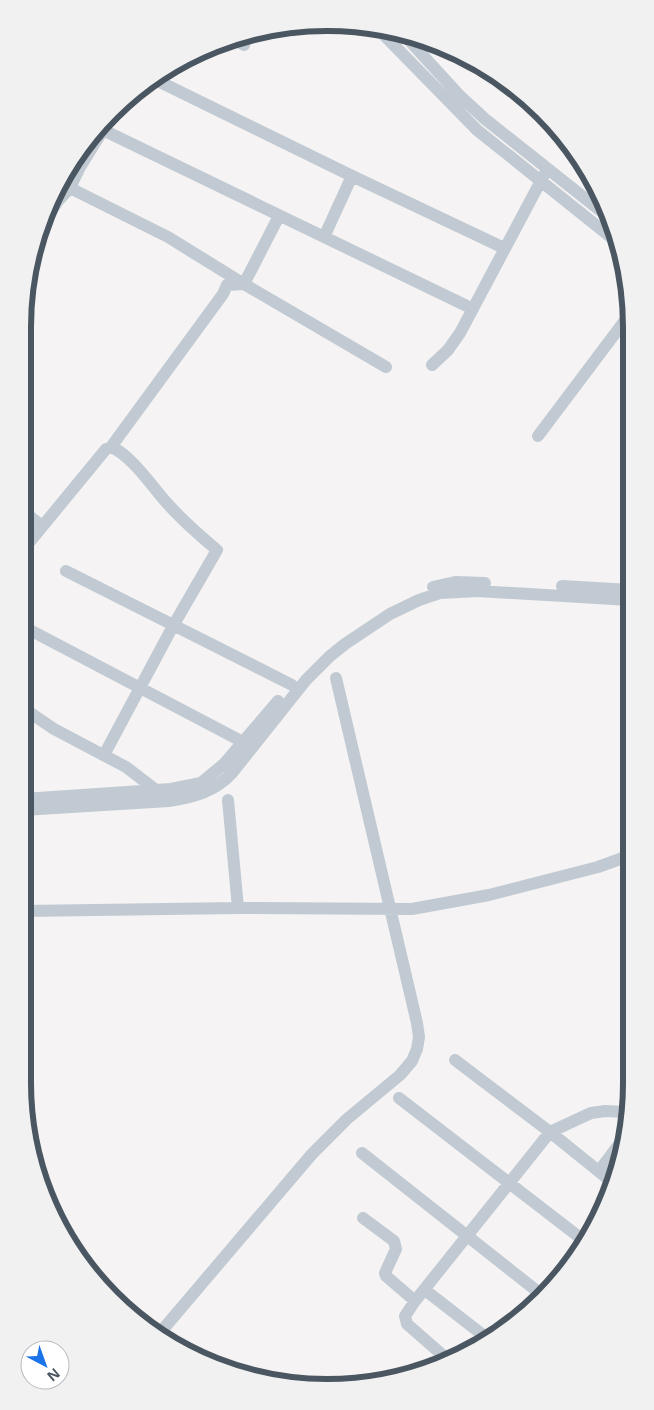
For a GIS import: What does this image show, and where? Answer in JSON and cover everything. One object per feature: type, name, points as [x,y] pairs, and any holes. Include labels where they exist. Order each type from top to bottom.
[{"type":"street","points":[[386,37],[471,125],[608,235]]},
{"type":"street","points":[[412,44],[460,96],[485,119],[597,208]]},
{"type":"street","points":[[161,82],[504,248]]},
{"type":"street","points":[[106,131],[473,309]]},
{"type":"street","points":[[432,365],[448,350],[473,309],[548,169]]},
{"type":"street","points":[[61,197],[70,188],[76,170]]},
{"type":"street","points":[[324,237],[352,176]]},
{"type":"street","points":[[70,188],[168,237],[386,367]]},
{"type":"street","points":[[244,284],[279,216]]},
{"type":"street","points":[[31,539],[106,449],[111,447],[223,294],[226,285],[244,284]]},
{"type":"street","points":[[538,436],[623,322]]},
{"type":"street","points":[[104,755],[173,626],[217,550],[173,510],[134,465],[116,449],[111,447]]},
{"type":"street","points":[[31,517],[42,526]]},
{"type":"street","points":[[66,571],[292,685]]},
{"type":"street","points":[[31,798],[184,788],[201,783],[216,772],[292,685],[324,652],[418,593],[435,586],[455,582],[623,590]]},
{"type":"street","points":[[31,809],[169,801],[189,798],[209,791],[223,782],[232,772],[299,688],[320,665],[364,626],[419,600],[440,593],[456,591],[517,592],[623,600]]},
{"type":"street","points":[[31,631],[243,742]]},
{"type":"street","points":[[163,1329],[312,1154],[347,1119],[400,1075],[412,1061],[417,1049],[417,1023],[336,678]]},
{"type":"street","points":[[31,714],[54,729],[126,767],[156,790]]},
{"type":"street","points":[[228,800],[238,908]]},
{"type":"street","points":[[31,911],[238,908],[412,909],[489,895],[598,867],[623,858]]},
{"type":"street","points":[[455,1060],[607,1178]]},
{"type":"street","points":[[399,1098],[579,1237]]},
{"type":"street","points":[[442,1355],[407,1324],[405,1316],[415,1301],[550,1132],[592,1113],[605,1110],[621,1112]]},
{"type":"street","points":[[599,1171],[615,1150]]},
{"type":"street","points":[[362,1153],[537,1291]]},
{"type":"street","points":[[363,1218],[394,1241],[396,1249],[384,1273],[415,1301]]},
{"type":"street","points":[[424,1290],[482,1335]]}]
